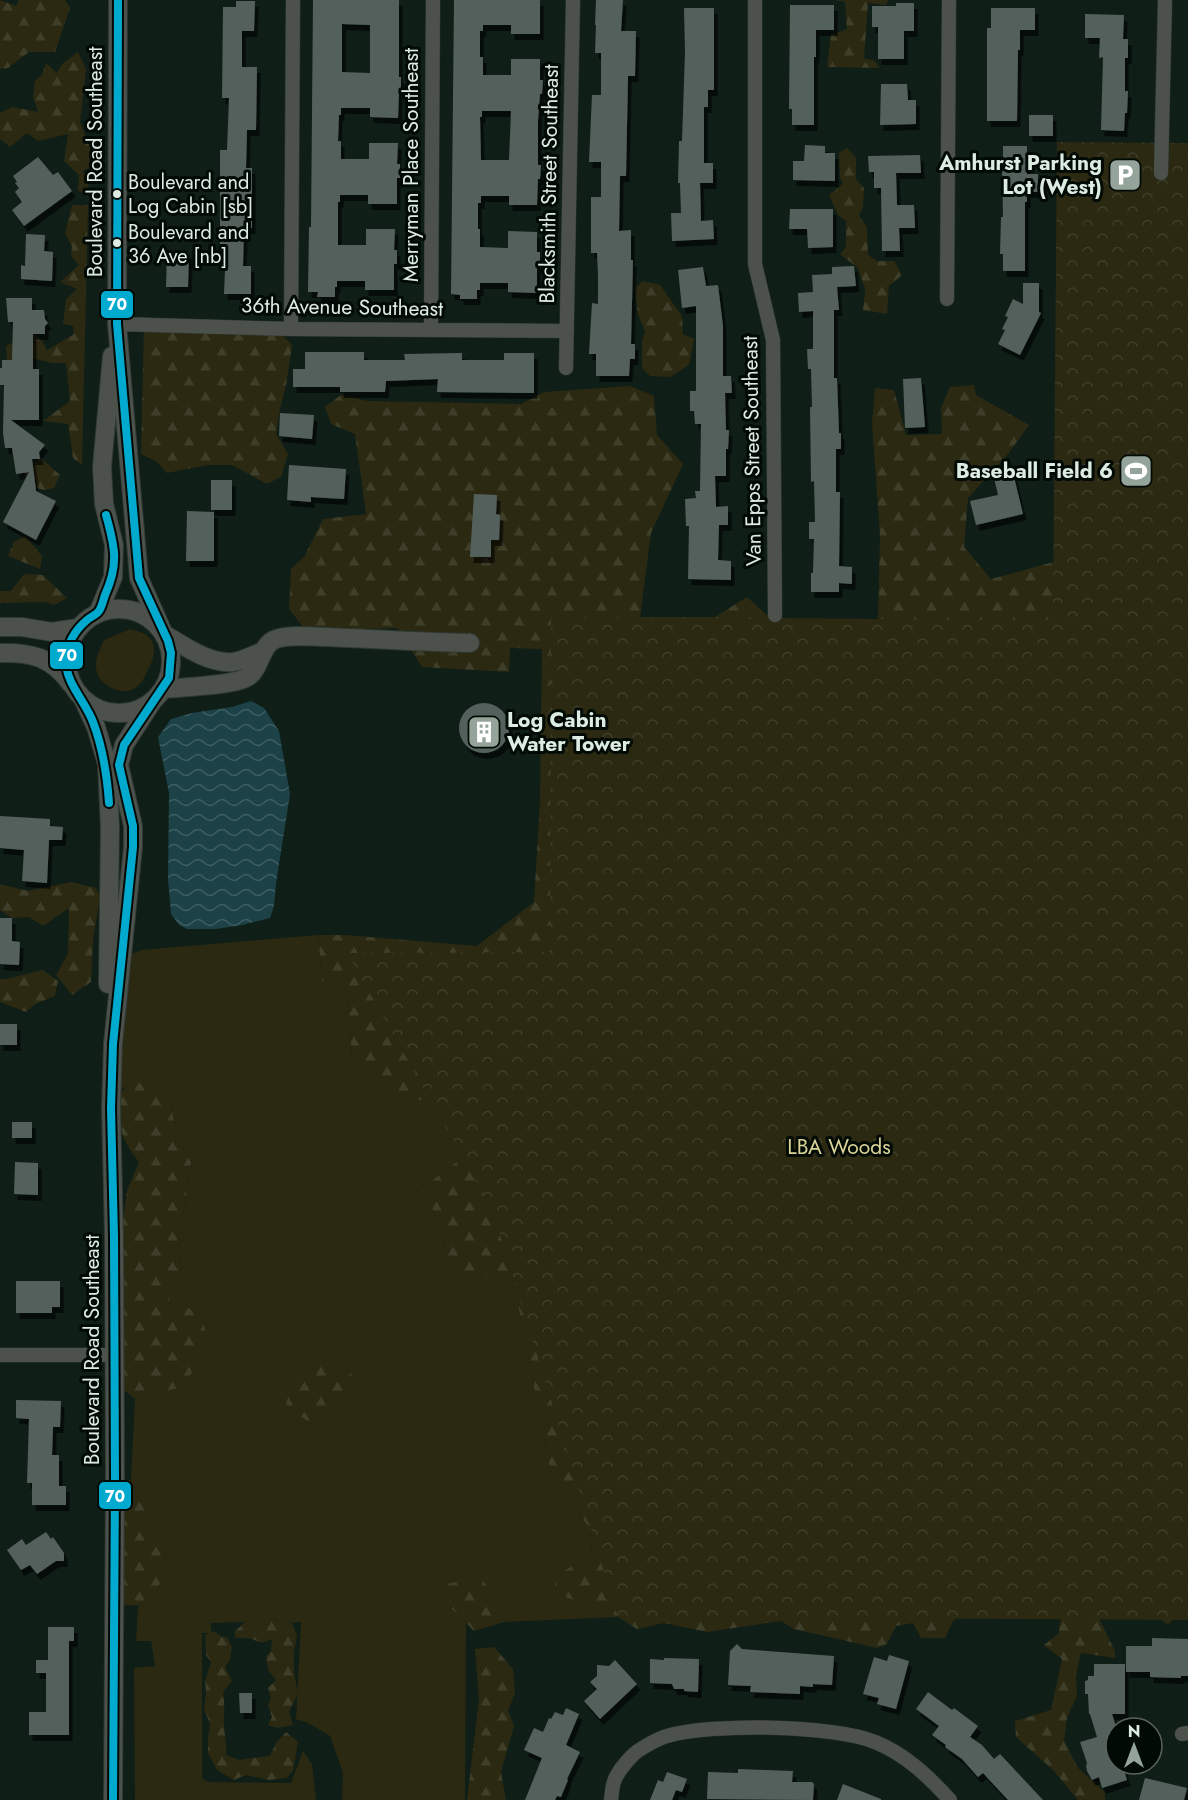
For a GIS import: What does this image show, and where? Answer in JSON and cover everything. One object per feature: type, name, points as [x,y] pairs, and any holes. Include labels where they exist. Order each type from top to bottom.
[{"type":"street","name":"Boulevard Road Southeast","points":[[118,0],[117,324],[140,578],[163,632]]},
{"type":"street","points":[[291,329],[292,0]]},
{"type":"street","name":"Merryman Place Southeast","points":[[431,330],[433,0]]},
{"type":"street","name":"Blacksmith Street Southeast","points":[[566,368],[573,0]]},
{"type":"street","name":"Van Epps Street Southeast","points":[[755,0],[755,264],[774,340],[775,615]]},
{"type":"street","points":[[946,299],[949,0]]},
{"type":"street","points":[[1161,173],[1165,0]]},
{"type":"street","name":"Boulevard Road Southeast","points":[[98,613],[112,577],[114,545],[104,504],[102,467],[108,387],[117,324]]},
{"type":"street","name":"36th Avenue Southeast","points":[[117,324],[291,329],[567,331]]},
{"type":"street","points":[[80,696],[69,677],[66,660],[69,643],[78,628],[90,617],[104,610],[120,608],[136,611],[150,618],[163,632],[196,652],[215,660],[234,662],[264,651]]},
{"type":"street","points":[[0,627],[22,627],[52,632],[78,628]]},
{"type":"street","points":[[0,653],[14,652],[39,656],[63,673],[80,696],[95,708],[124,713],[139,709],[158,695],[169,678],[171,653],[163,632]]},
{"type":"street","points":[[158,695],[233,682],[250,675],[273,640],[305,637],[470,643]]},
{"type":"street","name":"Boulevard Road Southeast","points":[[113,1800],[115,1649],[111,1108],[113,1044],[133,847],[133,825],[119,765],[124,745],[158,695]]},
{"type":"street","name":"Boulevard Road Southeast","points":[[80,696],[96,727],[106,764],[110,828],[108,988],[113,1044]]},
{"type":"street","points":[[0,1355],[114,1355]]},
{"type":"street","points":[[611,1800],[614,1781],[633,1754],[667,1736],[724,1728],[830,1731],[874,1741],[902,1755],[950,1800]]},
{"type":"green space","points":[[0,0],[16,6],[18,0],[65,0],[70,8],[55,52],[29,52],[8,68],[0,69]]},
{"type":"green space","points":[[835,0],[888,0],[886,5],[868,3],[864,58],[875,61],[880,68],[827,67],[831,35],[847,29],[845,2]]},
{"type":"green space","points":[[78,52],[86,69],[80,122],[90,147],[89,168],[82,171],[89,177],[88,197],[78,190],[79,175],[64,161],[68,134],[38,141],[27,133],[10,147],[0,139],[0,113],[12,107],[38,112],[33,97],[35,81],[42,75],[46,63],[57,73],[62,64]]},
{"type":"green space","name":"LBA Woods","points":[[1057,142],[1188,143],[1188,1620],[618,1617],[492,1209],[347,953],[550,952],[551,618],[1053,620]]},
{"type":"green space","points":[[847,148],[856,158],[856,179],[864,188],[863,207],[859,216],[867,227],[868,255],[877,261],[894,261],[902,275],[889,286],[887,314],[863,310],[865,289],[858,268],[840,254],[846,247],[846,221],[838,215],[829,195],[843,184],[840,177],[839,153]]},
{"type":"green space","points":[[72,205],[88,205],[82,465],[73,458],[68,424],[43,421],[70,401],[66,363],[52,363],[32,358],[17,366],[7,360],[6,346],[33,334],[43,342],[47,350],[74,334],[73,326],[63,324],[66,299],[77,289],[60,282],[79,265],[71,256],[72,247],[65,233]]},
{"type":"green space","points":[[643,281],[660,285],[682,316],[683,334],[694,339],[689,365],[670,377],[650,376],[642,368],[642,342],[645,331],[638,315],[635,288]]},
{"type":"green space","points":[[144,325],[275,328],[292,345],[276,434],[288,454],[281,477],[267,484],[232,465],[208,465],[167,473],[157,462],[141,454]]},
{"type":"green space","name":"LBA Woods","points":[[974,385],[976,395],[1029,425],[1008,454],[968,498],[964,547],[991,579],[1054,562],[1184,1607],[1168,1625],[1144,1606],[1096,1612],[1115,1651],[1115,1658],[1081,1653],[1076,1675],[1077,1696],[1067,1718],[1064,1741],[1078,1768],[1105,1792],[1105,1800],[1078,1800],[1054,1771],[1016,1737],[1015,1721],[1051,1710],[1062,1659],[1044,1645],[1058,1634],[1062,1614],[984,1594],[953,1621],[945,1638],[921,1638],[913,1623],[896,1626],[887,1644],[877,1648],[794,1629],[781,1621],[707,1632],[664,1623],[637,1629],[618,1617],[555,1593],[555,1576],[592,1554],[590,1528],[553,1484],[512,1274],[463,1282],[447,1263],[441,1224],[421,1189],[463,1157],[431,1101],[389,1097],[352,1060],[348,997],[322,981],[318,935],[346,935],[477,946],[534,902],[540,801],[542,649],[510,648],[509,672],[422,667],[397,628],[306,631],[289,609],[291,569],[304,557],[323,519],[366,514],[355,434],[331,424],[325,407],[341,395],[367,401],[521,404],[544,392],[630,386],[654,396],[657,435],[683,464],[651,533],[640,617],[715,617],[747,597],[770,618],[878,619],[880,535],[872,423],[875,388],[894,390],[906,435],[942,434],[941,408],[950,387]]},
{"type":"green space","points":[[41,458],[60,475],[54,488],[45,490],[26,486],[25,470]]},
{"type":"green space","points":[[25,536],[42,556],[40,569],[8,556],[14,542]]},
{"type":"green space","points":[[24,574],[43,575],[67,598],[54,605],[46,602],[0,603],[0,591],[11,591]]},
{"type":"green space","points":[[130,629],[139,631],[150,639],[154,649],[148,670],[140,684],[134,689],[121,691],[104,683],[97,673],[96,662],[104,640]]},
{"type":"green space","points":[[72,882],[96,888],[100,897],[93,940],[91,982],[72,995],[56,975],[68,954],[69,908],[43,926],[29,917],[12,918],[0,910],[0,884],[28,891]]},
{"type":"green space","points":[[318,935],[322,980],[348,997],[352,1060],[389,1097],[431,1101],[463,1157],[421,1189],[441,1224],[447,1263],[463,1282],[512,1274],[553,1484],[590,1528],[592,1554],[555,1576],[555,1593],[618,1617],[504,1622],[501,1604],[449,1606],[466,1623],[465,1800],[342,1800],[343,1773],[330,1736],[296,1719],[301,1622],[267,1619],[211,1623],[211,1633],[202,1633],[202,1778],[208,1782],[291,1783],[303,1751],[312,1764],[316,1800],[135,1800],[134,1668],[155,1666],[151,1641],[136,1641],[138,1606],[153,1606],[167,1559],[131,1480],[135,1399],[186,1385],[199,1311],[169,1303],[170,1287],[183,1278],[178,1248],[191,1162],[177,1138],[169,1093],[129,1085],[112,1096],[122,958],[142,950]]},
{"type":"green space","points":[[43,970],[58,981],[55,996],[35,1004],[26,1012],[0,1002],[0,979]]},
{"type":"green space","points":[[150,1081],[169,1093],[177,1138],[191,1162],[178,1248],[183,1279],[170,1287],[169,1303],[199,1311],[207,1335],[186,1386],[135,1399],[114,1382],[122,1229],[127,1191],[139,1162],[121,1131],[118,1095],[129,1085]]},
{"type":"green space","points":[[339,1361],[352,1375],[331,1414],[307,1421],[286,1404],[298,1365]]},
{"type":"green space","points":[[115,1480],[131,1480],[167,1559],[153,1606],[115,1605]]},
{"type":"green space","points":[[481,1578],[501,1604],[504,1622],[474,1631],[449,1606],[445,1584]]},
{"type":"green space","points":[[267,1619],[292,1623],[297,1636],[294,1673],[298,1693],[289,1712],[293,1725],[277,1728],[268,1725],[272,1717],[268,1705],[271,1698],[268,1688],[276,1680],[268,1670],[266,1656],[271,1651],[272,1639],[261,1642],[236,1638],[234,1632],[245,1622]]},
{"type":"green space","points":[[214,1631],[222,1637],[227,1637],[232,1647],[230,1660],[225,1667],[232,1681],[223,1692],[226,1755],[239,1760],[270,1756],[276,1743],[286,1732],[298,1742],[293,1771],[286,1778],[269,1780],[246,1775],[234,1780],[217,1770],[208,1753],[210,1724],[204,1708],[205,1681],[211,1662],[206,1655],[205,1635]]},
{"type":"green space","points":[[494,1647],[513,1669],[515,1693],[508,1710],[514,1726],[501,1772],[506,1800],[467,1800],[479,1699],[475,1649]]},
{"type":"water","points":[[251,701],[264,708],[279,731],[290,794],[274,906],[270,918],[216,929],[187,929],[179,925],[171,914],[168,879],[169,793],[158,737],[171,719]]},
{"type":"building","points":[[313,0],[399,0],[401,92],[399,92],[398,118],[370,117],[370,108],[341,108],[338,141],[341,141],[341,159],[369,159],[369,143],[398,143],[397,164],[400,164],[400,178],[397,178],[397,204],[368,204],[368,195],[340,195],[340,202],[338,202],[338,245],[366,245],[366,229],[395,229],[394,250],[397,250],[397,264],[394,264],[394,290],[365,290],[365,281],[337,281],[335,297],[317,297],[318,292],[308,292],[309,227],[311,227]],"holes":[[[342,24],[370,25],[370,73],[342,72]]]},
{"type":"building","points":[[454,0],[540,0],[540,34],[511,34],[511,25],[483,25],[483,31],[480,31],[483,75],[511,75],[511,59],[540,59],[540,80],[543,80],[538,120],[538,165],[541,165],[537,205],[509,205],[509,196],[481,196],[481,203],[478,203],[480,247],[508,248],[508,231],[537,232],[540,267],[537,267],[537,293],[508,292],[508,283],[480,283],[477,299],[460,299],[460,295],[451,294]],"holes":[[[482,111],[511,111],[509,160],[481,160],[480,117],[482,117]]]},
{"type":"building","points":[[596,0],[623,0],[621,31],[636,31],[635,76],[628,76],[626,176],[620,176],[619,231],[631,230],[631,260],[633,260],[631,344],[635,344],[635,359],[630,359],[629,376],[596,376],[596,354],[589,354],[592,303],[598,304],[597,253],[591,253],[591,197],[601,197],[601,162],[589,162],[592,95],[601,95],[601,53],[595,53]]},
{"type":"building","points":[[236,1],[255,1],[254,31],[242,31],[242,67],[257,67],[256,130],[247,130],[246,168],[252,168],[252,228],[244,228],[243,266],[251,266],[251,294],[224,294],[226,246],[220,246],[220,150],[227,150],[229,98],[222,98],[223,7],[236,7]]},
{"type":"building","points":[[896,3],[914,3],[914,31],[904,31],[904,59],[878,59],[878,27],[872,27],[872,6],[896,6]]},
{"type":"building","points":[[790,5],[834,5],[834,30],[816,30],[814,125],[792,125],[792,109],[789,109]]},
{"type":"building","points":[[684,8],[714,8],[714,90],[708,90],[708,107],[704,107],[704,163],[713,163],[713,183],[700,183],[701,221],[713,220],[714,239],[672,241],[671,213],[681,213],[680,183],[678,183],[679,141],[682,141]]},
{"type":"building","points":[[991,8],[1035,8],[1035,30],[1020,30],[1017,121],[987,121],[987,28],[991,28]]},
{"type":"building","points":[[1085,14],[1124,15],[1123,39],[1128,39],[1128,58],[1125,58],[1125,91],[1128,91],[1124,131],[1101,130],[1103,57],[1099,58],[1100,38],[1085,38]]},
{"type":"building","points":[[881,84],[907,84],[908,100],[916,100],[916,124],[880,125]]},
{"type":"building","points":[[1029,115],[1053,115],[1053,136],[1029,136]]},
{"type":"building","points":[[805,145],[825,146],[825,153],[835,153],[835,181],[793,180],[793,161],[804,161]]},
{"type":"building","points":[[1003,146],[1027,146],[1027,174],[1038,174],[1038,192],[1027,192],[1027,202],[1025,202],[1025,271],[1003,271],[1003,254],[1000,254],[1001,217],[1003,217]]},
{"type":"building","points":[[920,155],[921,173],[896,173],[897,205],[914,205],[915,228],[899,228],[900,251],[882,251],[881,188],[874,188],[874,172],[869,172],[868,156]]},
{"type":"building","points":[[38,157],[53,175],[58,172],[72,191],[24,226],[12,210],[22,202],[15,192],[19,188],[13,176]]},
{"type":"building","points":[[790,209],[833,209],[833,247],[808,248],[807,229],[789,229]]},
{"type":"building","points":[[26,234],[45,235],[44,251],[53,252],[52,281],[21,279],[21,265],[25,266]]},
{"type":"building","points":[[167,252],[189,253],[188,287],[166,287]]},
{"type":"building","points":[[854,266],[856,286],[837,287],[839,310],[834,310],[834,378],[837,378],[839,433],[841,433],[841,449],[836,449],[836,492],[840,492],[839,566],[852,567],[852,584],[839,583],[839,592],[811,592],[814,539],[809,539],[809,522],[815,522],[814,481],[811,482],[811,369],[808,369],[807,349],[813,349],[813,311],[799,312],[798,293],[813,292],[812,275],[832,274],[832,267]]},
{"type":"building","points":[[703,267],[706,286],[718,285],[723,326],[723,376],[731,376],[732,393],[725,393],[726,430],[729,430],[726,476],[715,476],[716,507],[728,506],[728,525],[719,525],[718,560],[731,561],[731,580],[688,579],[689,526],[686,526],[685,499],[696,498],[695,491],[700,491],[701,424],[695,424],[694,411],[690,411],[690,391],[696,391],[696,306],[682,308],[678,270]]},
{"type":"building","points":[[1023,283],[1039,283],[1039,312],[1041,313],[1020,355],[998,344],[1005,330],[1002,329],[1008,317],[1005,316],[1013,299],[1023,304]]},
{"type":"building","points":[[6,298],[32,298],[32,310],[44,310],[48,323],[45,326],[45,334],[33,334],[33,369],[39,369],[39,420],[11,420],[45,445],[39,452],[40,459],[32,459],[36,491],[56,501],[36,540],[3,522],[29,472],[16,474],[12,448],[5,448],[3,433],[4,385],[0,385],[0,368],[2,368],[2,360],[12,360],[13,322],[8,322]]},
{"type":"building","points":[[305,352],[364,352],[364,360],[405,360],[404,354],[462,353],[462,360],[504,360],[504,353],[534,353],[534,393],[437,392],[438,379],[386,381],[385,392],[340,392],[340,387],[293,387],[293,369],[305,369]]},
{"type":"building","points":[[921,378],[925,427],[905,428],[903,379]]},
{"type":"building","points":[[280,413],[314,415],[312,439],[279,436]]},
{"type":"building","points":[[289,465],[346,469],[344,499],[311,497],[311,502],[287,500]]},
{"type":"building","points":[[1013,473],[1023,514],[976,525],[970,501],[998,495],[994,478]]},
{"type":"building","points":[[211,480],[232,480],[232,510],[211,510]]},
{"type":"building","points":[[474,494],[497,495],[496,514],[500,515],[499,540],[491,540],[491,557],[470,557]]},
{"type":"building","points":[[187,511],[214,512],[214,561],[186,561]]},
{"type":"building","name":"Log Cabin Water Tower","points":[[484,703],[493,705],[504,714],[509,728],[507,737],[498,748],[484,753],[475,751],[464,742],[459,728],[461,719],[470,708]]},
{"type":"building","points":[[0,816],[50,819],[50,826],[63,827],[62,840],[49,840],[47,883],[22,881],[24,850],[0,848]]},
{"type":"building","points":[[0,918],[12,918],[12,941],[20,942],[19,965],[0,964]]},
{"type":"building","points":[[0,1024],[17,1024],[17,1045],[0,1045]]},
{"type":"building","points":[[12,1122],[32,1122],[32,1138],[12,1138]]},
{"type":"building","points":[[15,1162],[38,1163],[38,1195],[14,1194]]},
{"type":"building","points":[[16,1281],[60,1281],[60,1307],[52,1307],[52,1313],[16,1313]]},
{"type":"building","points":[[16,1400],[61,1401],[60,1427],[53,1427],[52,1455],[59,1455],[59,1486],[66,1486],[66,1505],[32,1505],[32,1483],[27,1483],[29,1419],[16,1418]]},
{"type":"building","points":[[46,1532],[51,1539],[53,1537],[64,1553],[64,1561],[56,1561],[37,1574],[30,1565],[21,1570],[7,1550],[22,1539],[26,1545]]},
{"type":"building","points":[[48,1627],[74,1627],[74,1641],[69,1641],[69,1735],[29,1735],[29,1712],[46,1712],[46,1673],[36,1673],[36,1660],[48,1660]]},
{"type":"building","points":[[1152,1638],[1188,1639],[1188,1676],[1181,1676],[1181,1678],[1150,1677],[1150,1672],[1126,1672],[1126,1646],[1152,1646]]},
{"type":"building","points":[[737,1644],[742,1649],[834,1656],[832,1685],[800,1686],[800,1694],[750,1692],[751,1686],[728,1685],[730,1651]]},
{"type":"building","points":[[889,1655],[909,1661],[896,1709],[877,1704],[879,1698],[863,1694],[874,1657],[887,1661]]},
{"type":"building","points":[[664,1658],[699,1659],[698,1692],[674,1689],[672,1684],[650,1683],[650,1659],[664,1660]]},
{"type":"building","points":[[615,1660],[637,1684],[600,1719],[584,1701],[597,1689],[590,1682],[597,1676],[597,1665],[609,1666]]},
{"type":"building","points":[[1094,1664],[1125,1664],[1125,1714],[1104,1716],[1104,1776],[1126,1776],[1127,1780],[1102,1788],[1099,1777],[1092,1780],[1087,1771],[1087,1763],[1080,1742],[1097,1737],[1089,1714],[1088,1694],[1085,1694],[1085,1681],[1088,1680],[1088,1676],[1094,1676]]},
{"type":"building","points":[[928,1692],[978,1726],[970,1737],[982,1745],[994,1759],[1000,1754],[1043,1800],[1008,1800],[983,1773],[978,1777],[962,1759],[932,1735],[939,1726],[916,1709]]},
{"type":"building","points":[[239,1693],[252,1693],[252,1713],[240,1713]]},
{"type":"building","points":[[566,1708],[579,1714],[566,1745],[580,1752],[561,1797],[557,1796],[555,1800],[525,1800],[542,1758],[524,1750],[534,1728],[543,1732],[549,1718],[551,1719],[555,1712],[563,1715]]},
{"type":"building","points":[[738,1769],[793,1771],[792,1782],[812,1782],[814,1784],[813,1800],[707,1799],[708,1772],[738,1773]]},
{"type":"building","points":[[667,1772],[687,1779],[682,1792],[676,1790],[672,1800],[650,1800],[658,1780],[663,1782]]},
{"type":"building","points":[[1145,1778],[1187,1788],[1184,1800],[1139,1800]]},
{"type":"building","points":[[843,1784],[881,1799],[881,1800],[837,1800]]},
{"type":"transit line","name":"70","points":[[113,1800],[115,1480],[111,1108],[113,1044],[133,847],[133,826],[119,765],[124,745],[169,678],[171,653],[168,641],[139,578],[117,324],[118,0]]},
{"type":"transit line","name":"70","points":[[106,515],[114,555],[112,574],[100,608],[75,633],[68,648],[66,660],[69,676],[90,714],[96,732],[104,762],[109,803]]},
{"type":"place","name":"Amhurst Parking Lot (West)","points":[[1125,175]]},
{"type":"place","name":"Boulevard and Log Cabin [sb]","points":[[117,194]]},
{"type":"place","name":"Boulevard and 36 Ave [nb]","points":[[117,243]]},
{"type":"place","name":"Baseball Field 6","points":[[1136,471]]},
{"type":"place","name":"Log Cabin Water Tower","points":[[484,732]]}]
